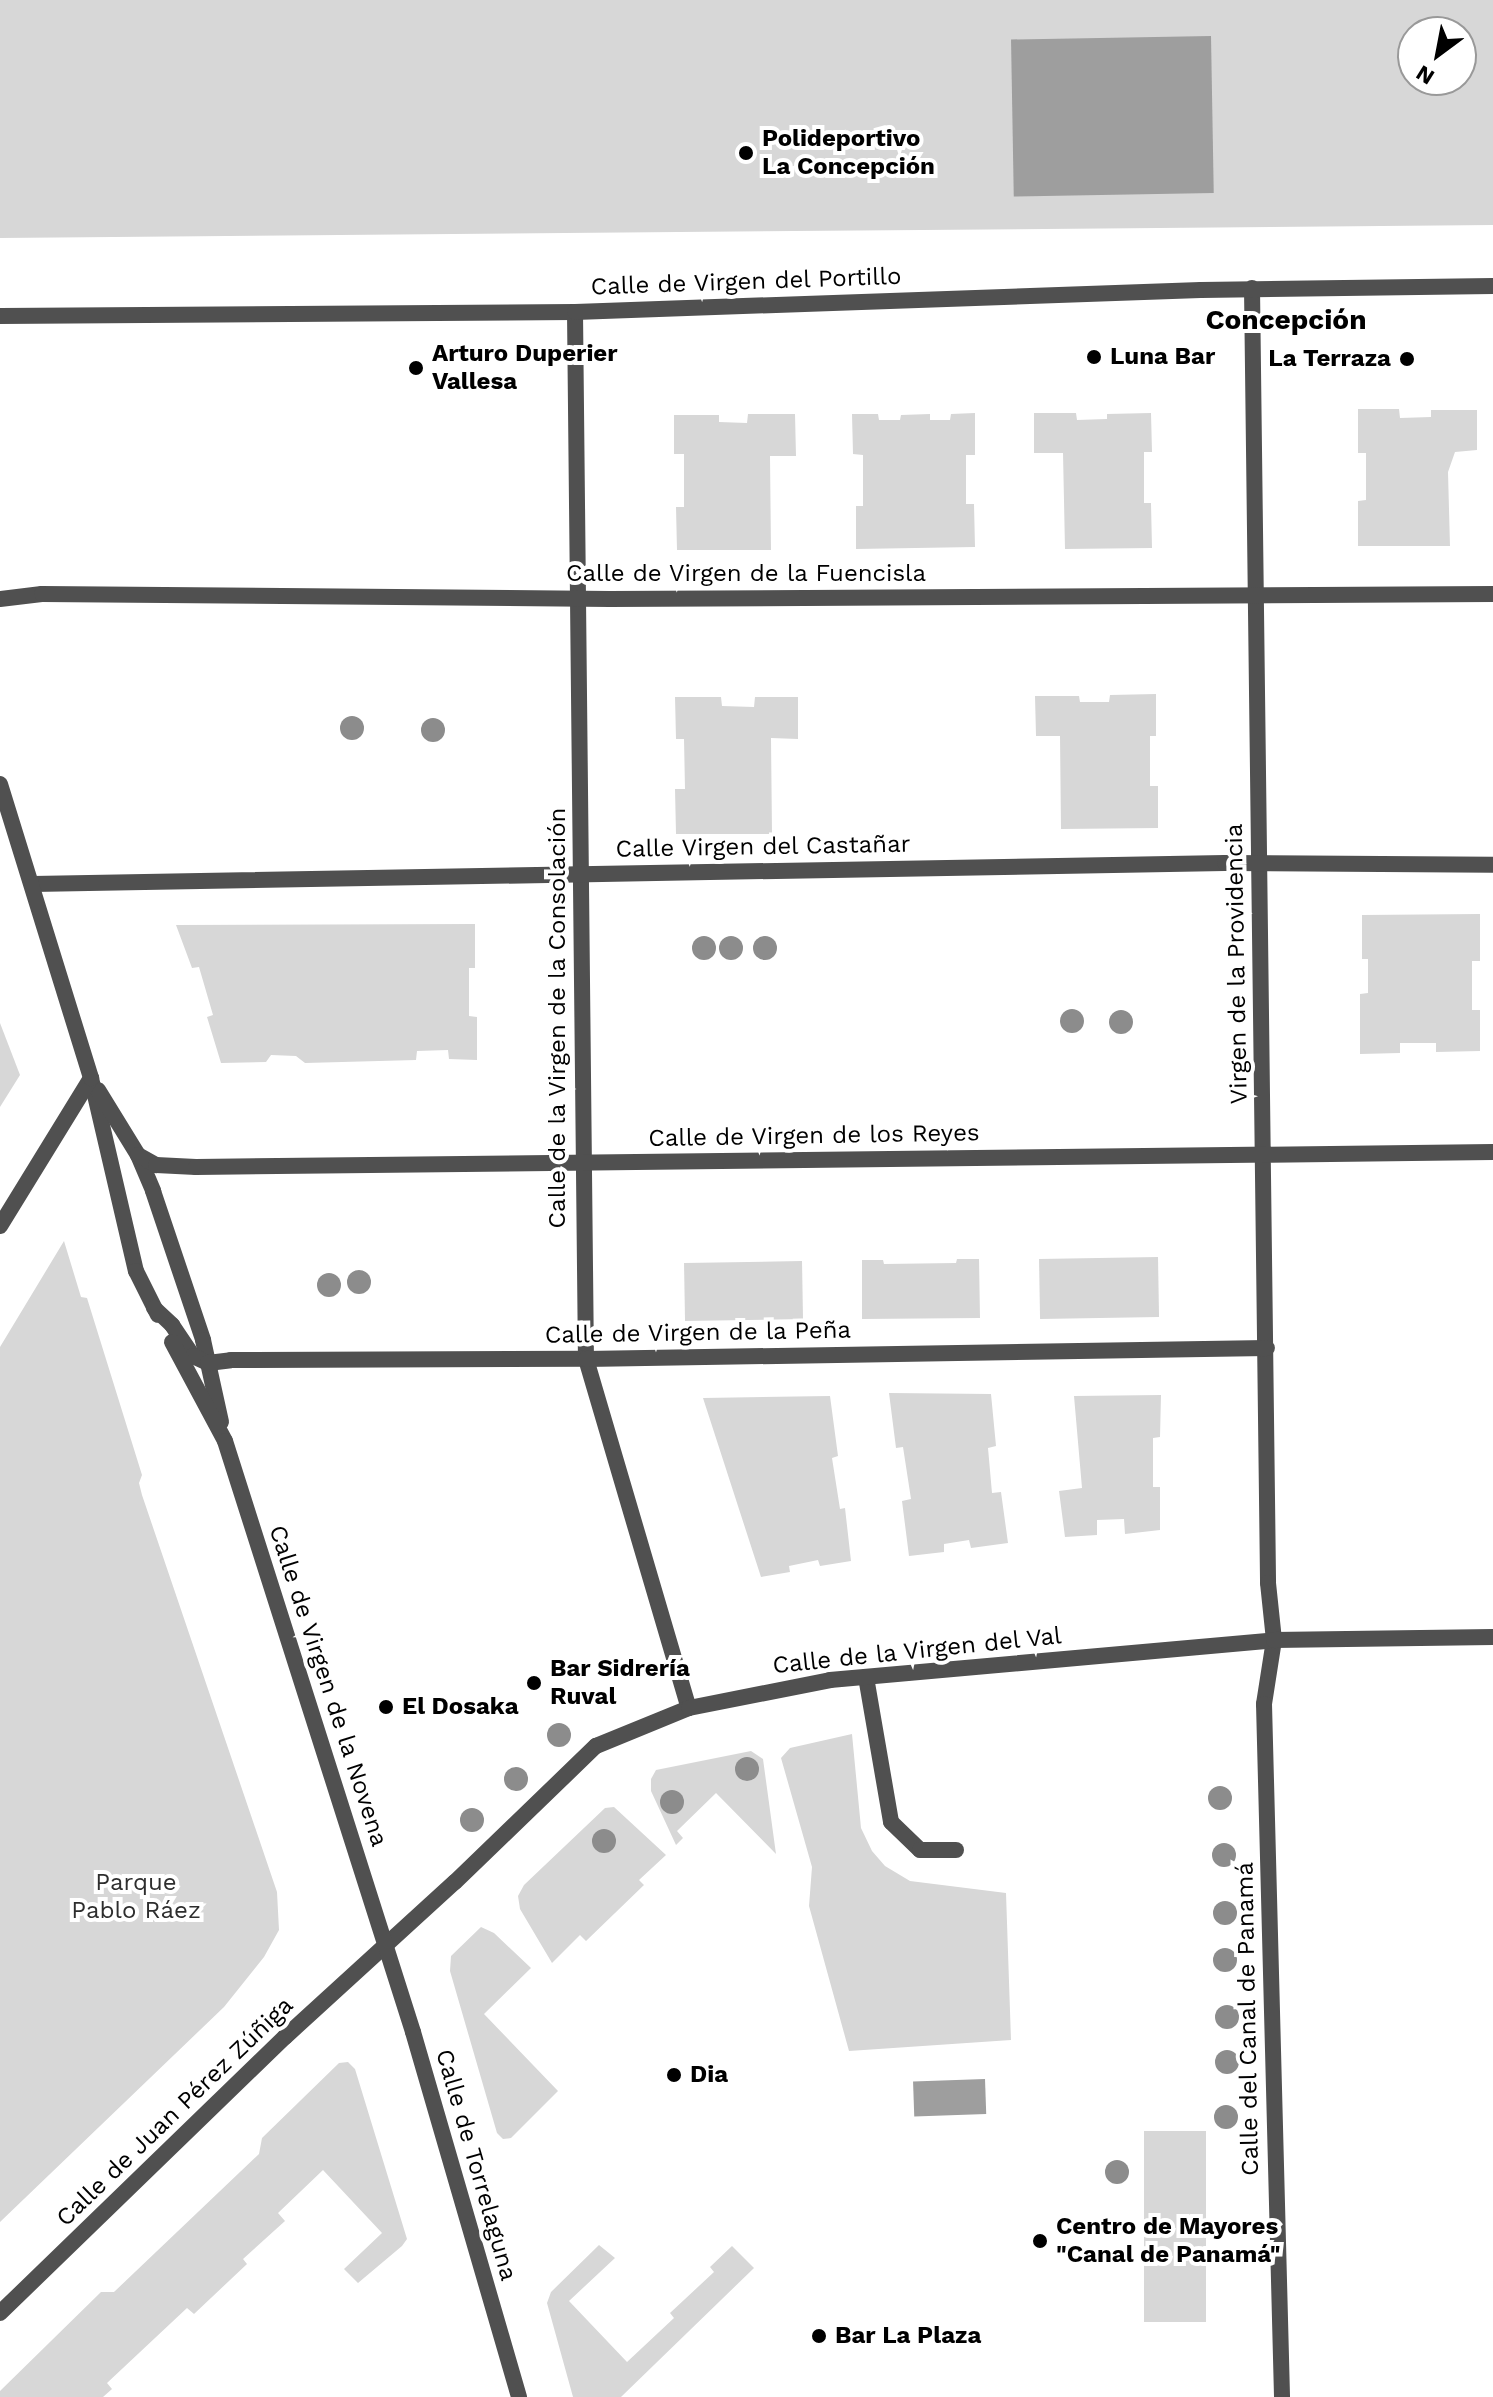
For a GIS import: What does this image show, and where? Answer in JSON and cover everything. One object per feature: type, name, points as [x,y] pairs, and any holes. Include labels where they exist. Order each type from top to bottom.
[{"type":"street","name":"Calle de Virgen del Portillo","points":[[8,315],[575,312],[1252,288],[1493,286]]},
{"type":"street","name":"Virgen de la Providencia","points":[[1252,288],[1268,1583],[1274,1640]]},
{"type":"street","name":"Calle de la Virgen de la Consolación","points":[[575,312],[580,599],[581,1163],[586,1359],[689,1708]]},
{"type":"street","points":[[0,329],[8,315]]},
{"type":"street","name":"Calle de Virgen de la Fuencisla","points":[[0,599],[42,594],[580,599],[1493,594]]},
{"type":"street","name":"Calle de Virgen de la Novena","points":[[0,784],[91,1078],[136,1271],[225,1441]]},
{"type":"street","name":"Calle Virgen del Castañar","points":[[33,884],[1260,863],[1493,865]]},
{"type":"street","points":[[0,1226],[91,1078]]},
{"type":"street","name":"Calle de Virgen de la Novena","points":[[91,1078],[138,1155],[179,1261],[208,1363],[225,1441],[386,1946]]},
{"type":"street","name":"Calle de Virgen de los Reyes","points":[[138,1155],[156,1165],[172,1167],[1493,1152]]},
{"type":"street","points":[[154,1308],[172,1325],[193,1356],[208,1363]]},
{"type":"street","name":"Calle de Virgen de la Peña","points":[[208,1363],[231,1360],[586,1359],[1267,1348]]},
{"type":"street","name":"Calle de la Virgen del Val","points":[[386,1946],[596,1746],[689,1708],[749,1694],[866,1677],[1274,1640],[1493,1637]]},
{"type":"street","name":"Calle del Canal de Panamá","points":[[1274,1640],[1264,1704],[1282,2397]]},
{"type":"street","points":[[866,1677],[891,1822],[920,1850],[956,1850]]},
{"type":"street","name":"Calle de Juan Pérez Zúñiga","points":[[0,2313],[285,2037],[386,1946]]},
{"type":"street","name":"Calle de Torrelaguna","points":[[386,1946],[519,2397]]},
{"type":"green space","name":"Polideportivo La Concepción","points":[[0,0],[1493,0],[1493,225],[0,238]]},
{"type":"green space","points":[[1358,409],[1399,409],[1400,418],[1431,417],[1431,410],[1477,410],[1477,450],[1455,452],[1448,472],[1450,546],[1358,546],[1358,501],[1366,500],[1366,453],[1358,453]]},
{"type":"green space","points":[[975,413],[975,455],[966,455],[966,504],[974,504],[975,547],[856,549],[856,506],[863,506],[863,455],[853,454],[852,414],[878,414],[879,420],[900,420],[901,415],[930,414],[930,420],[950,420],[951,414]]},
{"type":"green space","points":[[1034,413],[1076,413],[1077,420],[1107,419],[1107,414],[1151,413],[1152,452],[1144,452],[1144,503],[1151,503],[1152,548],[1065,549],[1063,453],[1034,453]]},
{"type":"green space","points":[[748,414],[795,414],[796,456],[770,456],[771,550],[677,550],[676,507],[684,507],[684,454],[674,454],[674,415],[719,415],[719,422],[747,423]]},
{"type":"green space","points":[[1156,694],[1156,736],[1150,736],[1150,786],[1158,786],[1158,828],[1061,829],[1060,736],[1036,736],[1035,696],[1079,696],[1080,702],[1109,702],[1110,695]]},
{"type":"green space","points":[[675,697],[721,697],[722,706],[754,707],[755,697],[798,697],[798,739],[771,738],[772,834],[676,834],[675,789],[685,789],[684,739],[676,739]]},
{"type":"green space","points":[[1480,914],[1480,961],[1472,961],[1472,1010],[1480,1010],[1480,1051],[1436,1052],[1436,1043],[1400,1043],[1400,1053],[1360,1054],[1360,994],[1368,993],[1368,959],[1362,959],[1362,915]]},
{"type":"green space","points":[[475,924],[475,968],[469,968],[469,1016],[477,1017],[477,1060],[449,1059],[448,1050],[417,1051],[416,1060],[305,1063],[296,1056],[271,1055],[266,1062],[221,1063],[207,1017],[213,1015],[199,967],[192,968],[176,925]]},
{"type":"green space","points":[[0,1023],[20,1075],[0,1107]]},
{"type":"green space","name":"Parque Pablo Ráez","points":[[64,1241],[81,1297],[87,1298],[142,1475],[139,1483],[142,1495],[277,1892],[279,1930],[264,1957],[224,2007],[0,2222],[0,1347]]},
{"type":"green space","points":[[1158,1257],[1159,1317],[1040,1319],[1039,1259]]},
{"type":"green space","points":[[957,1259],[979,1259],[980,1318],[862,1319],[862,1260],[883,1260],[884,1264],[956,1263]]},
{"type":"green space","points":[[802,1261],[803,1319],[685,1321],[684,1263]]},
{"type":"green space","points":[[889,1393],[991,1394],[996,1446],[988,1448],[992,1493],[1001,1492],[1008,1543],[971,1548],[969,1540],[944,1544],[944,1552],[909,1556],[902,1501],[911,1499],[903,1447],[896,1448]]},
{"type":"green space","points":[[1161,1395],[1160,1437],[1153,1438],[1153,1487],[1160,1487],[1160,1530],[1125,1534],[1124,1519],[1097,1520],[1097,1535],[1065,1537],[1059,1491],[1082,1488],[1074,1396]]},
{"type":"green space","points":[[830,1396],[838,1456],[832,1458],[840,1509],[845,1508],[851,1561],[820,1566],[818,1560],[789,1566],[790,1572],[761,1577],[703,1398]]},
{"type":"green space","points":[[852,1734],[861,1828],[872,1851],[885,1866],[910,1881],[1006,1893],[1011,2040],[849,2051],[809,1906],[812,1867],[781,1758],[790,1748]]},
{"type":"green space","points":[[751,1751],[763,1759],[776,1854],[716,1793],[677,1831],[683,1838],[676,1845],[651,1791],[651,1779],[656,1770]]},
{"type":"green space","points":[[614,1807],[666,1855],[639,1880],[644,1885],[586,1941],[580,1935],[552,1963],[520,1909],[518,1896],[524,1885],[605,1808]]},
{"type":"green space","points":[[481,1927],[494,1933],[531,1968],[484,2014],[558,2091],[511,2138],[503,2139],[497,2133],[450,1971],[451,1956]]},
{"type":"green space","points":[[348,2062],[355,2069],[407,2239],[402,2246],[358,2283],[344,2269],[382,2233],[323,2170],[278,2213],[285,2221],[243,2259],[247,2264],[194,2314],[187,2308],[107,2383],[112,2389],[103,2397],[0,2397],[0,2391],[101,2292],[114,2292],[259,2154],[262,2138],[339,2063]]},
{"type":"green space","points":[[1144,2131],[1206,2131],[1206,2322],[1144,2322]]},
{"type":"green space","points":[[599,2245],[615,2258],[569,2301],[627,2362],[674,2318],[670,2313],[714,2272],[710,2267],[732,2246],[754,2268],[621,2397],[573,2397],[547,2303],[551,2292]]},
{"type":"shaded area","points":[[1211,36],[1214,193],[1014,196],[1011,39]]},
{"type":"shaded area","points":[[985,2079],[986,2114],[914,2116],[913,2082]]},
{"type":"place","name":"Polideportivo La Concepción","points":[[746,153]]},
{"type":"place","name":"Luna Bar","points":[[1094,357]]},
{"type":"place","name":"La Terraza","points":[[1407,359]]},
{"type":"place","name":"Arturo Duperier Vallesa","points":[[416,368]]},
{"type":"place","name":"Bar Sidrería Ruval","points":[[534,1683]]},
{"type":"place","name":"El Dosaka","points":[[386,1707]]},
{"type":"place","name":"Dia","points":[[674,2075]]},
{"type":"place","name":"Centro de Mayores \"Canal de Panamá\"","points":[[1040,2241]]},
{"type":"place","name":"Bar La Plaza","points":[[819,2336]]},
{"type":"district","name":"Concepción","points":[[1286,320]]}]
